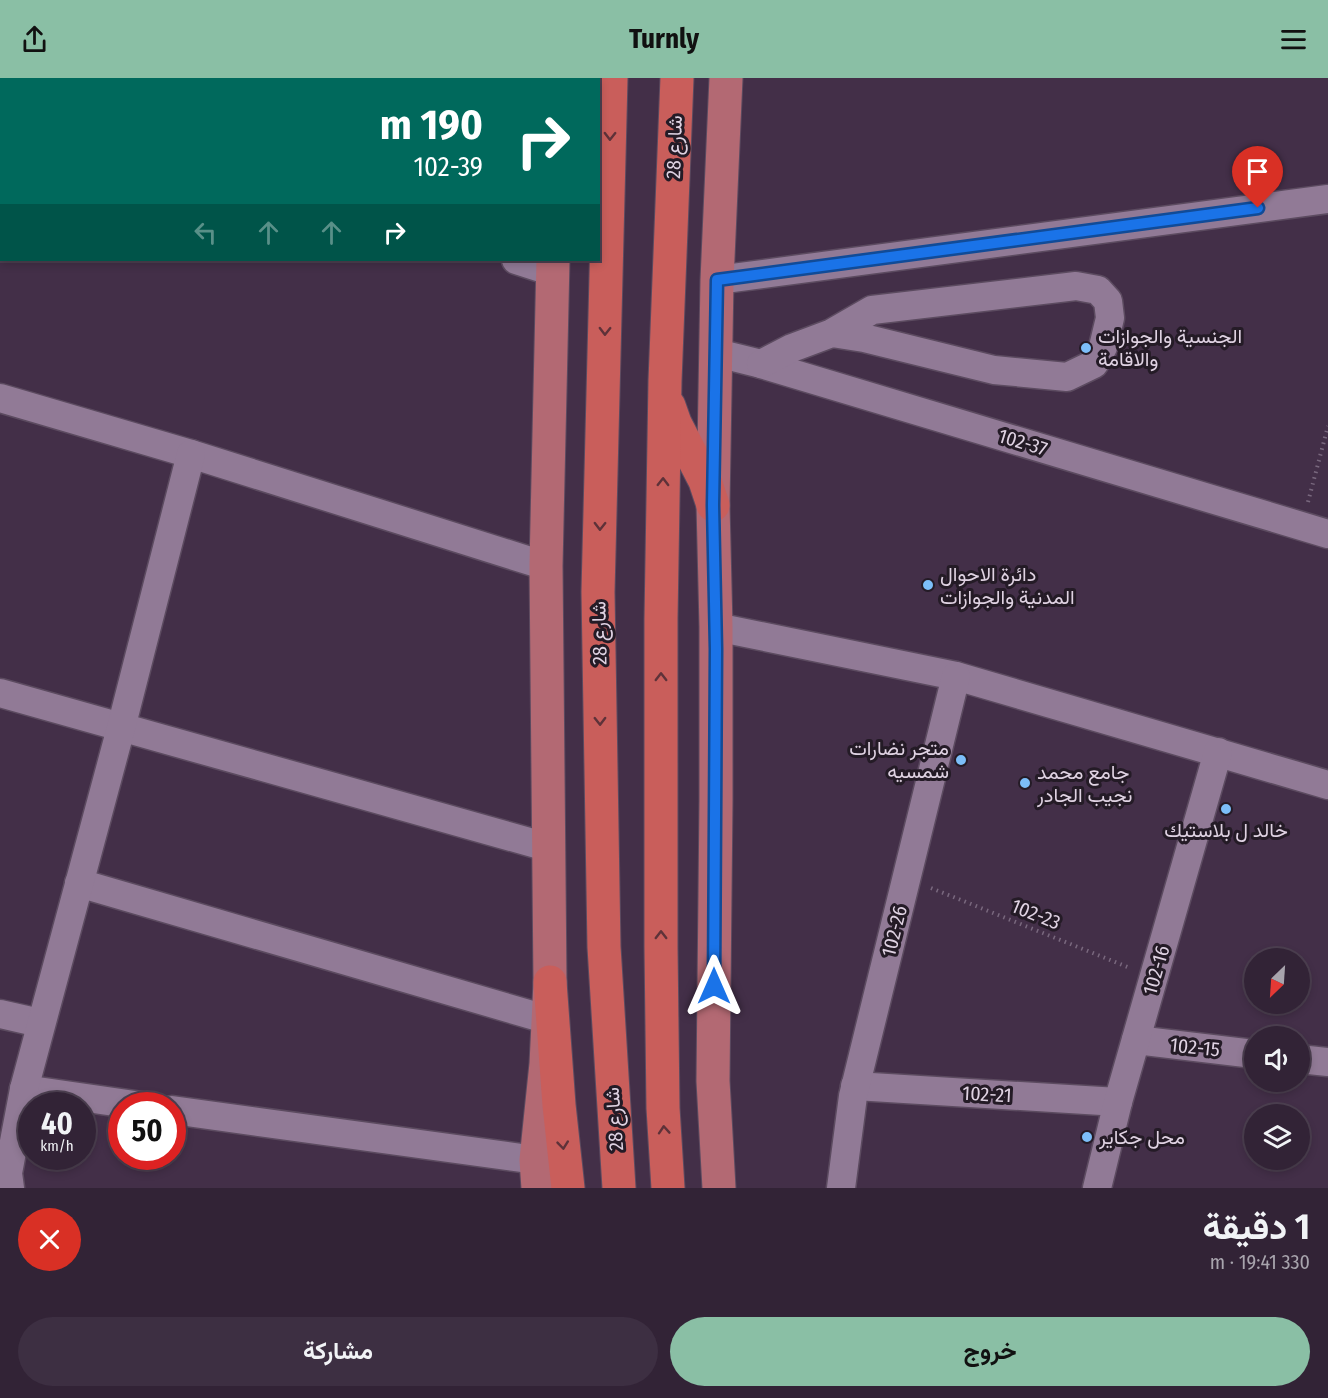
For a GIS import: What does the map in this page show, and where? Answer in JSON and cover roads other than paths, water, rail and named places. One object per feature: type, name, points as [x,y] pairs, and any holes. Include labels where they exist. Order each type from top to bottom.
[{"type":"highway","name":"شارع 28","points":[[611,78],[598,591],[604,948],[618,1188]]},
{"type":"highway","name":"شارع 28","points":[[668,1188],[663,1108],[661,947],[661,619],[665,381],[677,78]]},
{"type":"highway","points":[[665,381],[668,402],[675,423],[705,480],[713,505]]},
{"type":"highway","points":[[550,982],[568,1188]]},
{"type":"main road","points":[[718,1188],[713,1082],[716,627],[713,505],[717,280],[726,78]]},
{"type":"main road","points":[[537,1174],[550,982],[546,566],[553,266]]},
{"type":"street","points":[[717,280],[1328,199]]},
{"type":"street","points":[[522,261],[553,266]]},
{"type":"street","points":[[761,364],[792,348],[832,333],[872,310],[1076,286],[1098,290],[1108,301],[1110,318],[1103,346],[1094,364],[1066,377],[994,370],[864,338],[832,333]]},
{"type":"street","name":"102-37","points":[[717,352],[1315,530]]},
{"type":"street","points":[[0,398],[191,454],[546,566]]},
{"type":"street","points":[[6,1178],[40,1023],[121,728],[191,454]]},
{"type":"street","points":[[716,627],[956,676],[1328,785]]},
{"type":"street","name":"102-26","points":[[841,1188],[855,1086],[956,676]]},
{"type":"street","points":[[0,693],[548,847]]},
{"type":"street","name":"102-16","points":[[1097,1188],[1118,1102],[1218,752]]},
{"type":"street","points":[[79,884],[549,1020]]},
{"type":"street","points":[[0,1014],[40,1023]]},
{"type":"street","name":"102-15","points":[[1136,1040],[1244,1053]]},
{"type":"street","points":[[1310,1060],[1328,1062]]},
{"type":"street","name":"102-21","points":[[855,1086],[1118,1102]]},
{"type":"street","points":[[24,1089],[108,1101]]},
{"type":"street","points":[[186,1112],[537,1174]]},
{"type":"place","name":"الجنسية والجوازات والاقامة","points":[[1086,348]]},
{"type":"place","name":"دائرة الاحوال المدنية والجوازات","points":[[928,585]]},
{"type":"place","name":"متجر نضارات شمسيه","points":[[961,760]]},
{"type":"place","name":"جامع محمد نجيب الجادر","points":[[1025,783]]},
{"type":"place","name":"خالد ل بلاستيك","points":[[1226,809]]},
{"type":"place","name":"محل جكاير","points":[[1087,1137]]}]
